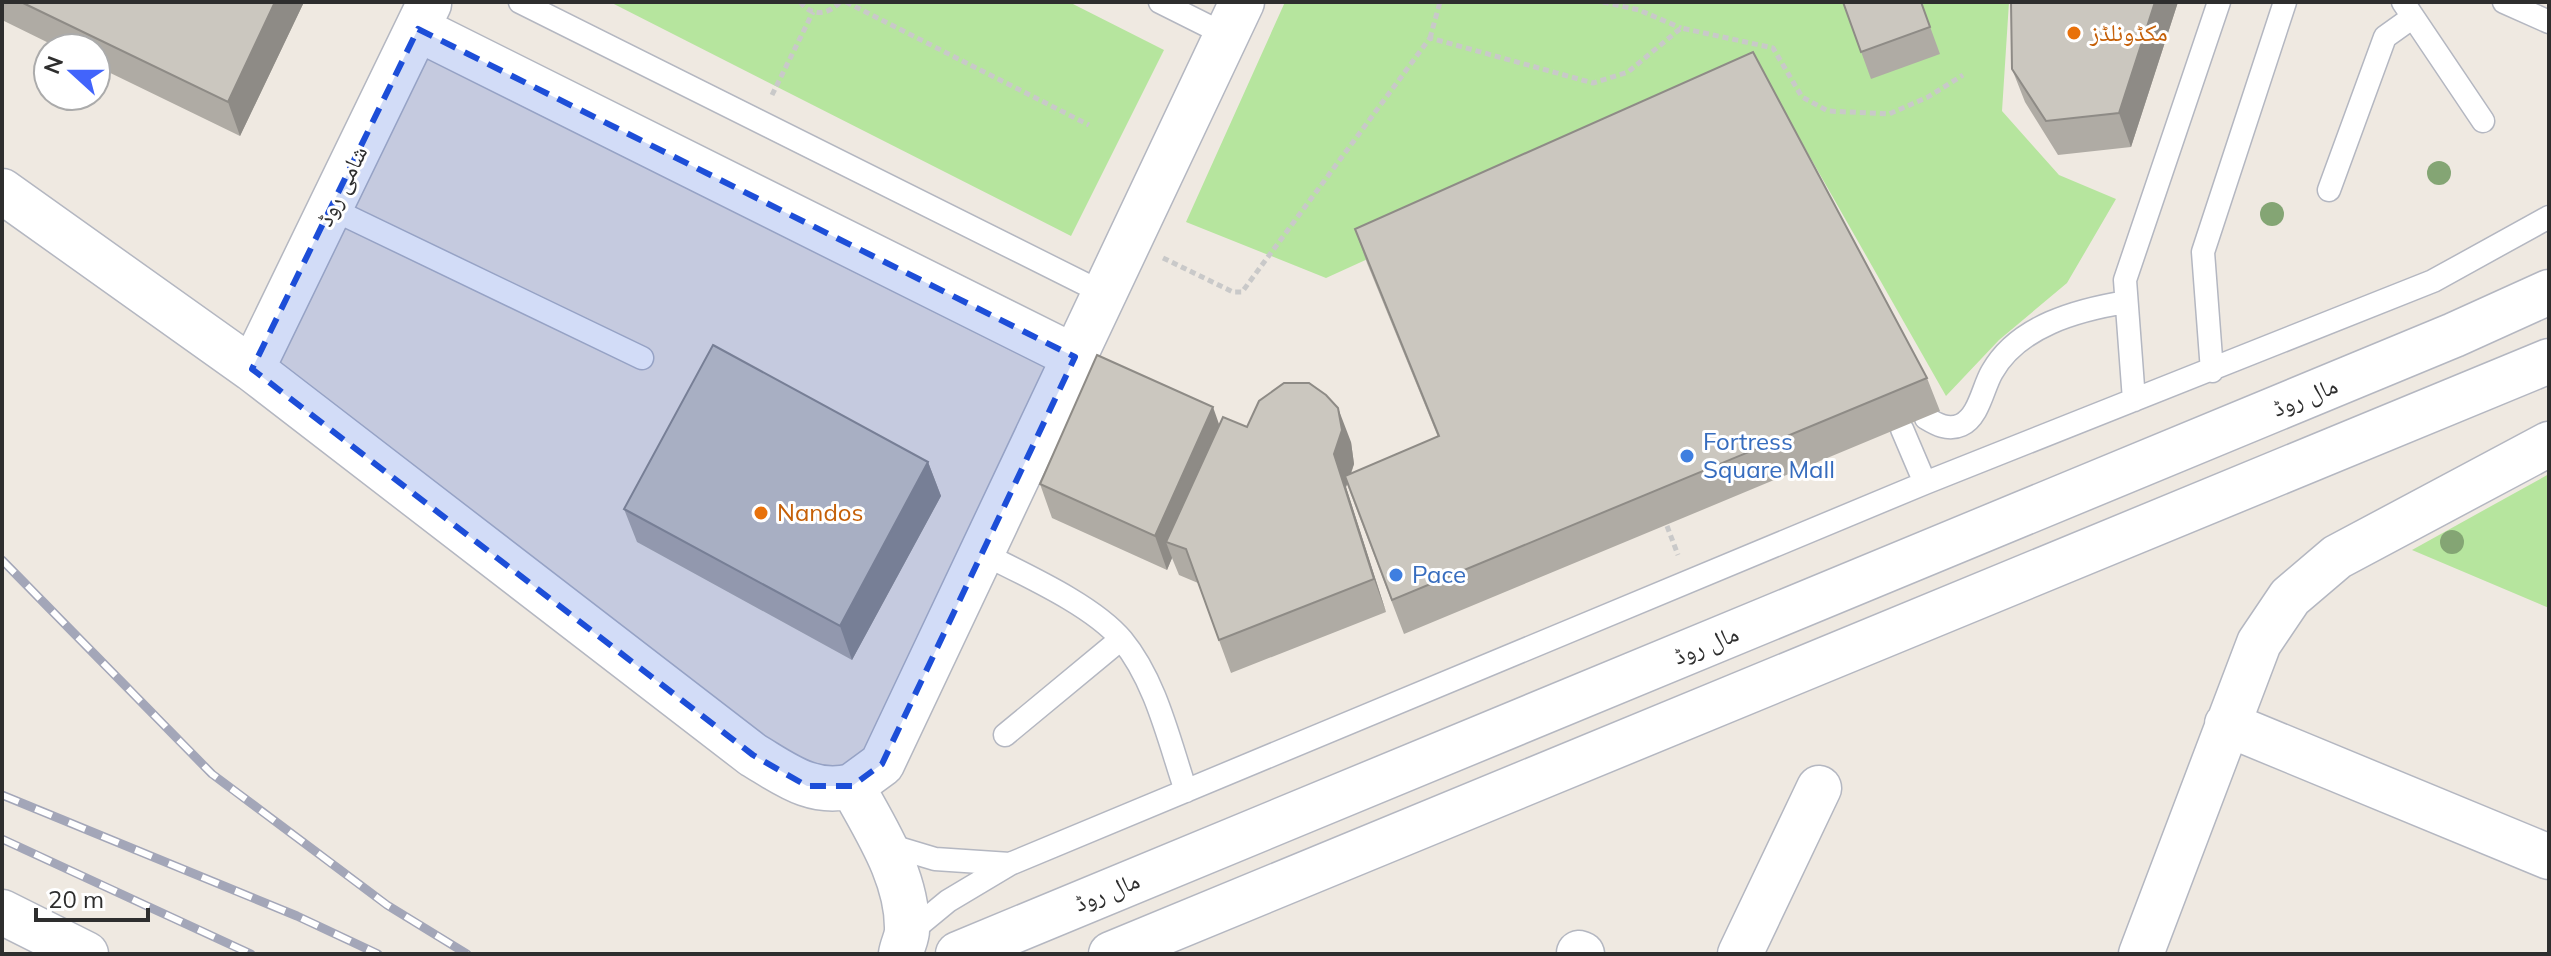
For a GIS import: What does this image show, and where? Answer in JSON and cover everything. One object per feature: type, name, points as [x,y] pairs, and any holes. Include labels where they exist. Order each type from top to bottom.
[{"type":"street","points":[[424,15],[1075,357]]},
{"type":"street","name":"شامی روڈ","points":[[252,369],[424,15]]},
{"type":"street","points":[[2,191],[252,369],[753,755],[807,786],[824,790],[852,786],[882,764],[1234,19]]},
{"type":"street","name":"مال روڈ","points":[[958,954],[2454,335],[2549,292]]},
{"type":"street","points":[[1111,954],[2490,388],[2549,361]]},
{"type":"street","points":[[2141,954],[2259,643],[2290,597],[2337,557],[2549,444]]},
{"type":"street","points":[[2227,724],[2549,857]]},
{"type":"street","points":[[852,786],[898,878],[906,907],[904,944]]},
{"type":"street","points":[[1740,954],[1819,788]]},
{"type":"street","points":[[2,912],[86,954]]},
{"type":"lane","points":[[520,2],[1105,294]]},
{"type":"lane","points":[[1160,2],[1234,19]]},
{"type":"lane","points":[[2134,400],[2125,280],[2219,2]]},
{"type":"lane","points":[[2212,371],[2203,252],[2285,2]]},
{"type":"lane","points":[[2504,2],[2549,22]]},
{"type":"lane","points":[[2329,190],[2385,37],[2408,10],[2483,121]]},
{"type":"lane","points":[[330,208],[642,358]]},
{"type":"lane","points":[[904,944],[948,901],[1010,864],[1925,483],[2433,281],[2549,217]]},
{"type":"lane","points":[[1926,418],[1942,427],[1961,426],[1972,414],[2003,355],[2019,340],[2092,307],[2126,302]]},
{"type":"lane","points":[[1902,429],[1925,483]]},
{"type":"lane","points":[[982,553],[1062,594],[1121,639],[1154,696],[1186,791]]},
{"type":"lane","points":[[1005,735],[1121,639]]},
{"type":"lane","points":[[882,843],[935,859],[1010,864]]},
{"type":"path","points":[[800,2],[813,12],[832,10],[840,2]]},
{"type":"path","points":[[846,2],[1089,125]]},
{"type":"path","points":[[1129,241],[1233,292],[1242,292],[1430,38],[1440,2]]},
{"type":"path","points":[[1603,2],[1639,10],[1681,28],[1773,48],[1802,97],[1828,111],[1889,114],[1928,97],[1963,75]]},
{"type":"path","points":[[758,121],[813,12]]},
{"type":"path","points":[[1430,38],[1593,83],[1628,72],[1681,28]]},
{"type":"highlighted area","points":[[418,29],[1075,357],[882,764],[852,786],[807,786],[753,755],[252,369]]},
{"type":"green space","points":[[610,2],[1069,2],[1164,50],[1071,236]]},
{"type":"green space","points":[[1285,2],[2009,2],[2002,111],[2059,175],[2116,199],[2067,283],[1999,340],[1946,396],[1765,78],[1326,278],[1186,222]]},
{"type":"green space","points":[[2549,474],[2549,608],[2412,550]]},
{"type":"building","points":[[21,2],[275,2],[228,102],[112,46],[112,32],[83,32]]},
{"type":"building","points":[[1843,2],[1921,2],[1930,27],[1861,52]]},
{"type":"building","points":[[2011,2],[2155,2],[2119,113],[2046,121],[2012,69]]},
{"type":"building","points":[[1753,52],[1927,378],[1392,600],[1345,476],[1439,436],[1355,229]]},
{"type":"building","points":[[713,345],[928,462],[840,626],[624,509]]},
{"type":"building","points":[[1097,355],[1213,407],[1155,536],[1040,484]]},
{"type":"building","points":[[1284,383],[1309,383],[1338,408],[1342,430],[1334,454],[1374,579],[1219,640],[1186,549],[1166,542],[1223,417],[1247,427],[1259,401]]},
{"type":"railway","points":[[2,560],[212,774],[387,905],[467,954]]},
{"type":"railway","points":[[2,795],[297,916],[378,954]]},
{"type":"railway","points":[[2,839],[251,954]]},
{"type":"place","name":"مکڈونلڈز","points":[[2074,33]]},
{"type":"place","name":"Fortress Square Mall","points":[[1687,456]]},
{"type":"place","name":"Nandos","points":[[761,513]]},
{"type":"place","name":"Pace","points":[[1396,575]]}]
